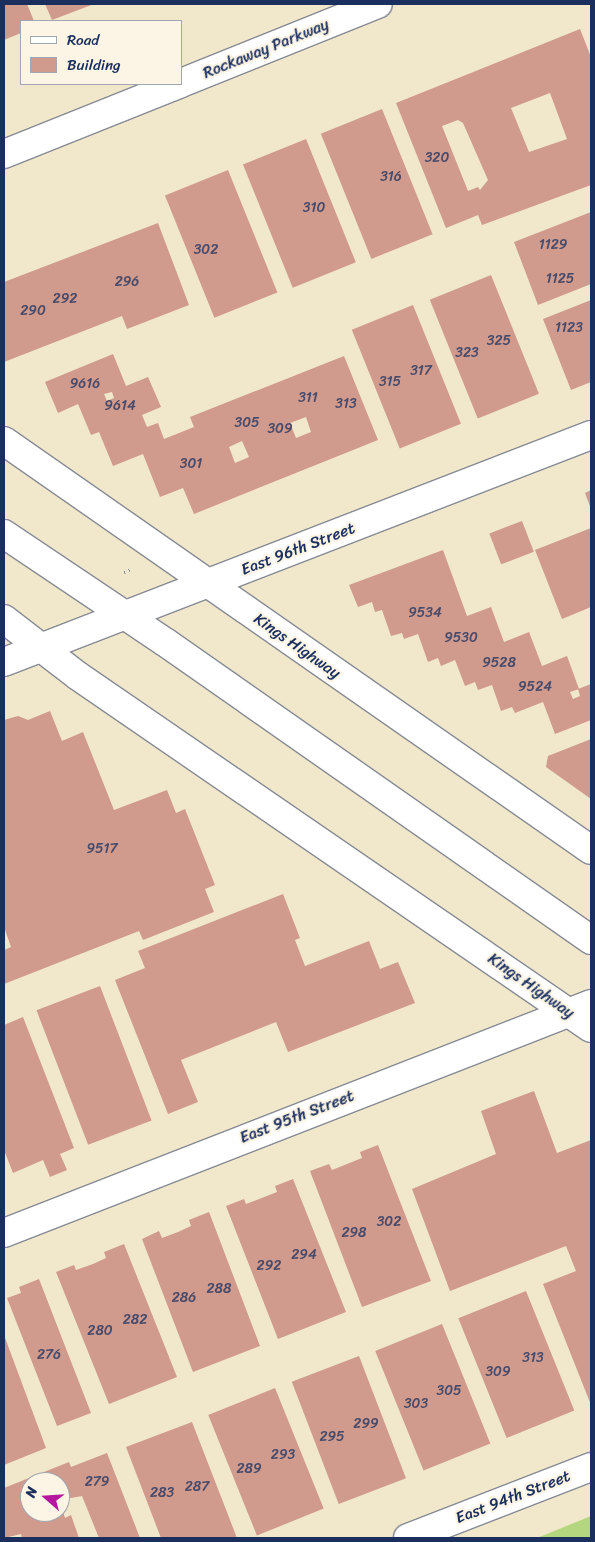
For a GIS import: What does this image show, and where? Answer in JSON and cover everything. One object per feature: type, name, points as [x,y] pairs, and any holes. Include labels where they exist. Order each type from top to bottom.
[{"type":"street","name":"Rockaway Parkway","points":[[182,82],[378,4]]},
{"type":"street","name":"Rockaway Parkway","points":[[4,154],[175,85]]},
{"type":"street","name":"East 96th Street","points":[[4,662],[591,435]]},
{"type":"street","name":"Kings Highway","points":[[4,441],[591,850]]},
{"type":"street","points":[[4,518],[27,550]]},
{"type":"street","points":[[4,534],[124,617],[165,642],[591,940]]},
{"type":"street","name":"Kings Highway","points":[[4,618],[78,676],[580,1008],[591,1028]]},
{"type":"street","name":"East 95th Street","points":[[4,1233],[580,1008]]},
{"type":"street","name":"East 94th Street","points":[[408,1538],[591,1467]]},
{"type":"green space","points":[[591,1516],[591,1538],[537,1538]]},
{"type":"building","points":[[4,4],[27,4],[34,20],[20,20],[20,33],[4,40]]},
{"type":"building","points":[[45,4],[94,4],[52,20]]},
{"type":"building","points":[[580,29],[591,57],[591,185],[482,225],[478,215],[446,228],[396,103]],"holes":[[[550,93],[567,139],[529,152],[511,108]],[[458,120],[463,123],[488,180],[480,190],[478,187],[468,191],[442,126]]]},
{"type":"building","points":[[382,109],[433,234],[371,259],[321,134]]},
{"type":"building","points":[[306,139],[356,262],[293,288],[243,164]]},
{"type":"building","points":[[228,170],[277,292],[214,318],[165,195]]},
{"type":"building","points":[[591,212],[591,284],[538,305],[514,242]]},
{"type":"building","points":[[158,223],[189,305],[127,329],[122,316],[4,362],[4,282]]},
{"type":"building","points":[[491,275],[539,394],[478,418],[430,300]]},
{"type":"building","points":[[591,300],[591,382],[571,390],[543,319]]},
{"type":"building","points":[[413,305],[461,424],[400,448],[352,330]]},
{"type":"building","points":[[113,354],[126,386],[148,377],[161,407],[142,415],[147,427],[158,423],[164,439],[194,427],[190,417],[344,356],[378,440],[194,514],[183,488],[160,497],[143,454],[113,466],[99,432],[91,435],[78,404],[58,413],[45,382]],"holes":[[[112,392],[114,398],[107,401],[104,394]],[[306,417],[311,432],[296,438],[290,423]],[[242,441],[249,457],[235,463],[229,447]]]},
{"type":"building","points":[[591,490],[591,509],[585,493]]},
{"type":"building","points":[[522,521],[534,552],[501,564],[489,534]]},
{"type":"building","points":[[591,528],[591,607],[562,619],[535,550]]},
{"type":"building","points":[[443,550],[467,616],[491,607],[504,642],[529,632],[542,666],[567,656],[579,689],[591,684],[591,720],[555,734],[543,702],[515,713],[512,707],[501,711],[492,685],[478,690],[475,682],[465,686],[455,660],[441,666],[438,658],[428,662],[418,634],[404,639],[402,633],[391,636],[382,610],[375,612],[372,602],[358,607],[349,585]],"holes":[[[578,689],[580,696],[573,699],[570,692]]]},
{"type":"building","points":[[50,711],[62,741],[83,732],[114,810],[167,790],[176,813],[185,809],[215,885],[205,889],[214,912],[143,940],[139,931],[4,984],[4,950],[11,947],[4,927],[4,720],[18,716],[28,720]]},
{"type":"building","points":[[591,739],[591,799],[546,767],[548,756]]},
{"type":"building","points":[[283,894],[300,938],[295,940],[305,966],[369,941],[380,969],[398,962],[415,1003],[288,1052],[276,1022],[181,1060],[198,1102],[168,1114],[115,980],[145,968],[138,951]]},
{"type":"building","points":[[100,986],[152,1120],[88,1145],[37,1010]]},
{"type":"building","points":[[23,1017],[74,1148],[60,1154],[67,1170],[50,1177],[43,1160],[13,1173],[4,1150],[4,1025]]},
{"type":"building","points":[[534,1091],[557,1153],[591,1140],[591,1405],[543,1284],[576,1271],[566,1246],[450,1291],[412,1189],[496,1154],[481,1111]]},
{"type":"building","points":[[378,1145],[431,1281],[362,1307],[310,1171],[329,1164],[332,1170],[362,1158],[360,1152]]},
{"type":"building","points":[[293,1179],[346,1312],[278,1339],[226,1206],[244,1199],[246,1204],[277,1192],[275,1186]]},
{"type":"building","points":[[209,1212],[260,1346],[193,1372],[142,1239],[159,1231],[162,1238],[178,1232],[191,1226],[189,1220]]},
{"type":"building","points":[[124,1244],[177,1377],[109,1404],[56,1272],[74,1265],[76,1270],[93,1264],[106,1258],[104,1252]]},
{"type":"building","points":[[39,1279],[91,1413],[57,1426],[7,1298],[21,1293],[19,1287]]},
{"type":"building","points":[[526,1291],[574,1411],[507,1438],[458,1318]]},
{"type":"building","points":[[442,1324],[490,1444],[424,1471],[375,1351]]},
{"type":"building","points":[[4,1335],[46,1448],[4,1465]]},
{"type":"building","points":[[359,1356],[406,1478],[339,1504],[292,1382]]},
{"type":"building","points":[[275,1388],[324,1509],[257,1536],[208,1415]]},
{"type":"building","points":[[192,1422],[237,1538],[161,1538],[126,1447]]},
{"type":"building","points":[[107,1453],[140,1538],[99,1538],[82,1496],[70,1498],[70,1472],[44,1472],[69,1462],[71,1467]]},
{"type":"building","points":[[20,1482],[20,1522],[70,1522],[71,1515],[79,1538],[22,1538],[21,1534],[4,1538],[4,1488]]}]
